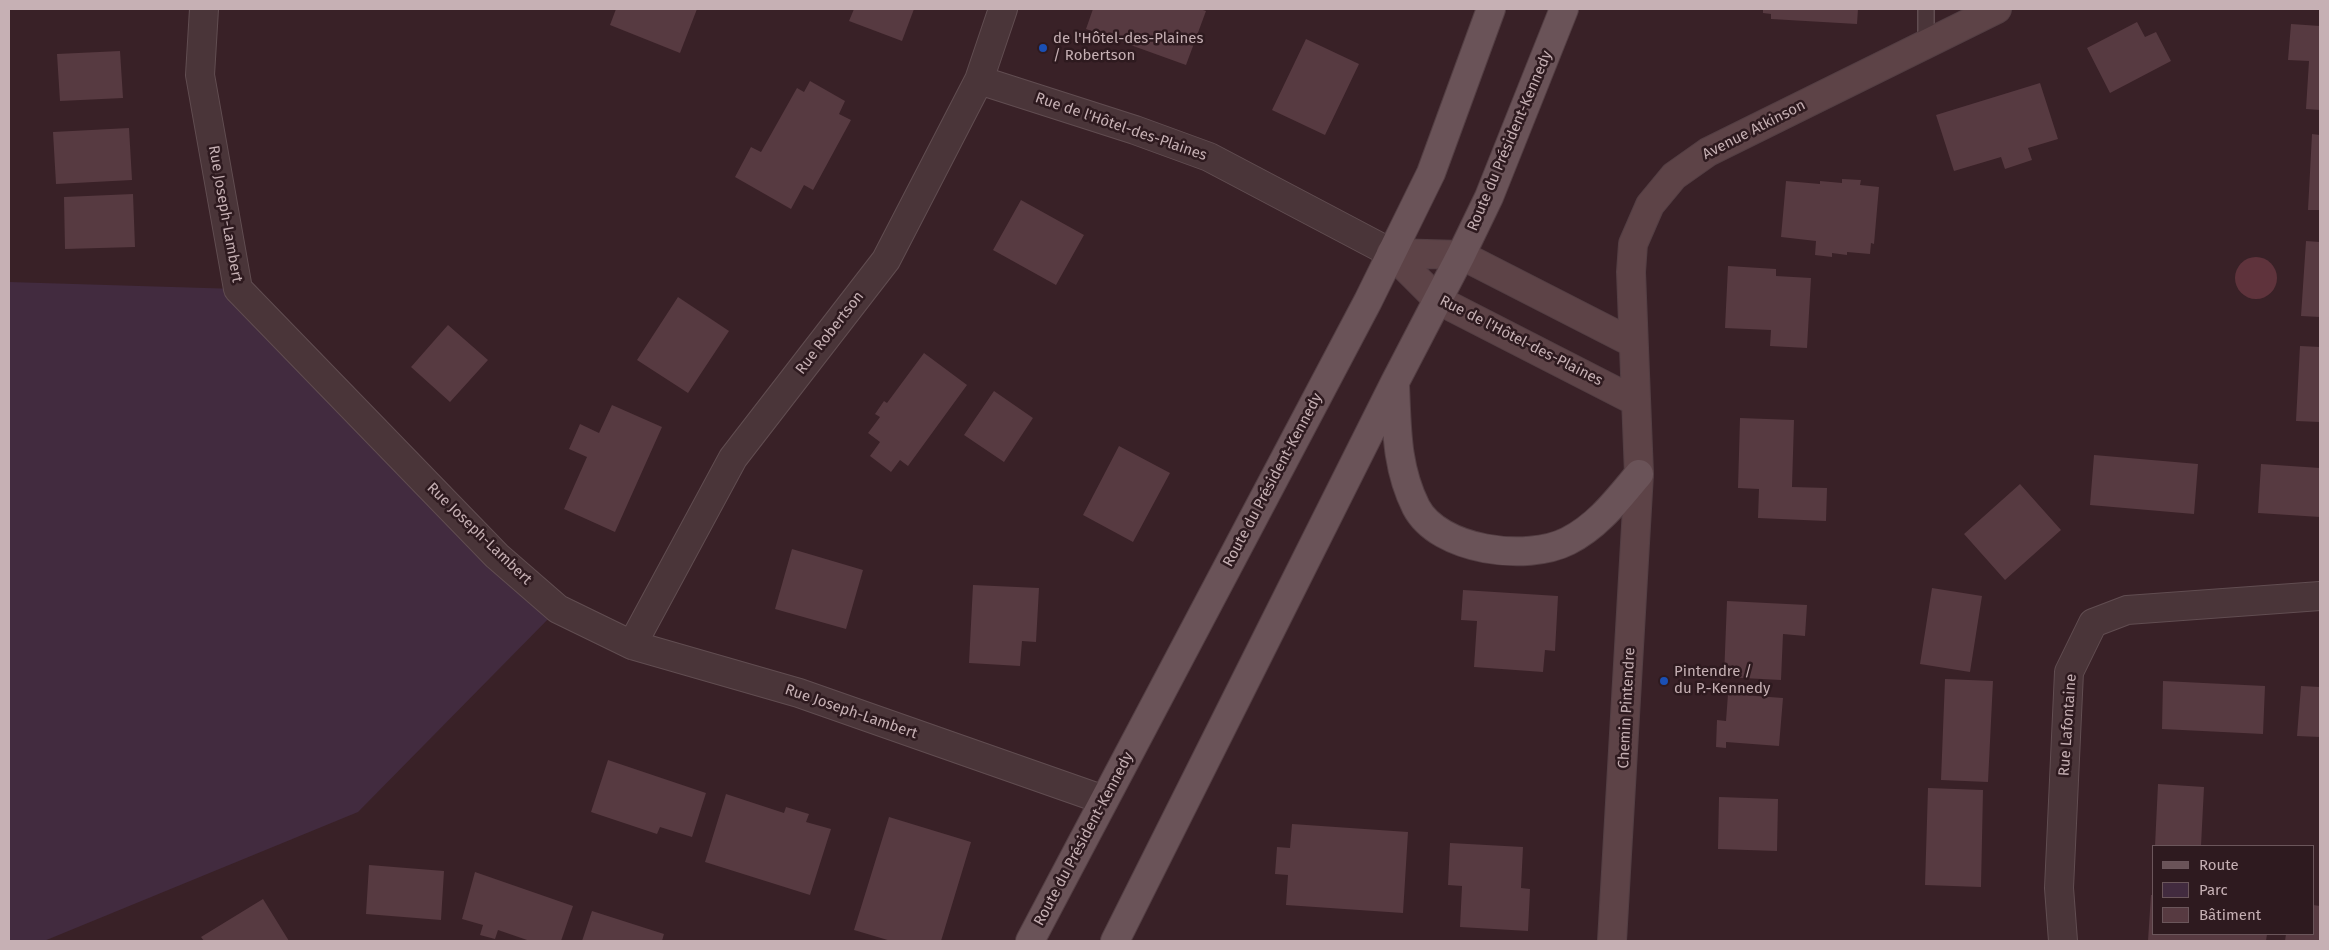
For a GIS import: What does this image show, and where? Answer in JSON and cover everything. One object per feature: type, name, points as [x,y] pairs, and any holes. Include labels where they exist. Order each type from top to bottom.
[{"type":"main road","name":"Route du Président-Kennedy","points":[[1030,941],[1391,253],[1431,173],[1492,9]]},
{"type":"main road","name":"Route du Président-Kennedy","points":[[1115,941],[1395,382],[1461,255],[1488,197],[1564,9]]},
{"type":"main road","points":[[1395,382],[1398,455],[1407,486],[1418,509],[1431,525],[1452,538],[1486,549],[1532,551],[1566,542],[1589,528],[1608,510],[1639,474]]},
{"type":"street","name":"Rue Joseph-Lambert","points":[[204,9],[200,75],[238,289],[497,556],[558,609],[632,645],[799,693],[1104,800]]},
{"type":"street","name":"Rue Robertson","points":[[632,645],[733,458],[886,260],[979,80],[1003,9]]},
{"type":"street","name":"Avenue Atkinson","points":[[1635,400],[1631,272],[1632,244],[1650,205],[1674,176],[1708,152],[1997,9]]},
{"type":"street","name":"Rue de l'Hôtel-des-Plaines","points":[[979,80],[1126,127],[1210,157],[1391,253],[1438,300],[1635,400]]},
{"type":"street","name":"Rue de l'Hôtel-des-Plaines","points":[[1391,253],[1461,255],[1633,343]]},
{"type":"street","name":"Chemin Pintendre","points":[[1612,941],[1639,474],[1635,400]]},
{"type":"street","name":"Rue Lafontaine","points":[[2063,941],[2059,888],[2069,672],[2093,623],[2127,610],[2320,596]]},
{"type":"lane","points":[[1926,9],[1926,44]]},
{"type":"green space","points":[[9,282],[238,289],[558,609],[358,812],[44,941],[9,941]]},
{"type":"shaded area","points":[[2256,257],[2271,263],[2277,278],[2271,293],[2256,299],[2241,293],[2235,278],[2241,263]]},
{"type":"building","points":[[616,9],[697,9],[680,53],[610,25]]},
{"type":"building","points":[[854,9],[914,9],[902,41],[849,21]]},
{"type":"building","points":[[1093,9],[1200,9],[1206,11],[1186,65],[1086,29]]},
{"type":"building","points":[[1763,9],[1858,9],[1857,24],[1771,19],[1771,14],[1763,13]]},
{"type":"building","points":[[2137,22],[2145,37],[2156,32],[2171,61],[2110,93],[2087,48]]},
{"type":"building","points":[[2291,24],[2320,26],[2320,110],[2306,109],[2309,61],[2288,60]]},
{"type":"building","points":[[1306,39],[1359,64],[1325,135],[1272,110]]},
{"type":"building","points":[[120,51],[123,98],[60,101],[57,54]]},
{"type":"building","points":[[810,81],[845,101],[839,114],[851,120],[813,190],[804,185],[791,209],[735,177],[751,147],[761,152],[797,88],[804,92]]},
{"type":"building","points":[[2040,83],[2058,139],[2028,148],[2032,160],[2005,169],[2001,157],[1954,171],[1936,115]]},
{"type":"building","points":[[129,128],[132,180],[56,184],[53,132]]},
{"type":"building","points":[[2312,134],[2320,135],[2320,210],[2308,210]]},
{"type":"building","points":[[1842,179],[1861,180],[1860,185],[1879,187],[1874,244],[1871,243],[1870,254],[1847,252],[1847,255],[1832,253],[1832,257],[1815,255],[1816,241],[1781,237],[1786,181],[1820,184],[1820,181],[1842,183]]},
{"type":"building","points":[[133,194],[135,247],[65,249],[64,197]]},
{"type":"building","points":[[1021,200],[1084,235],[1056,285],[993,250]]},
{"type":"building","points":[[2306,241],[2320,242],[2320,317],[2301,316]]},
{"type":"building","points":[[1728,266],[1776,269],[1776,276],[1811,278],[1807,348],[1770,346],[1771,330],[1725,328]]},
{"type":"building","points":[[678,297],[729,331],[688,393],[637,360]]},
{"type":"building","points":[[448,325],[488,360],[450,402],[411,367]]},
{"type":"building","points":[[2300,346],[2320,347],[2320,422],[2296,421]]},
{"type":"building","points":[[924,353],[967,385],[908,466],[900,460],[891,472],[870,456],[880,442],[868,433],[880,417],[875,414],[884,401],[887,403]]},
{"type":"building","points":[[994,391],[1033,418],[1004,462],[964,435]]},
{"type":"building","points":[[612,405],[662,427],[615,532],[564,509],[587,457],[569,449],[580,424],[599,433]]},
{"type":"building","points":[[1740,418],[1794,420],[1792,487],[1827,488],[1826,521],[1758,518],[1759,489],[1738,488]]},
{"type":"building","points":[[1119,446],[1170,473],[1133,542],[1083,515]]},
{"type":"building","points":[[2094,455],[2198,464],[2194,514],[2090,505]]},
{"type":"building","points":[[2261,464],[2320,468],[2320,517],[2258,513]]},
{"type":"building","points":[[2020,484],[2061,530],[2005,580],[1964,534]]},
{"type":"building","points":[[792,549],[863,570],[846,629],[775,609]]},
{"type":"building","points":[[973,585],[1039,588],[1036,642],[1022,641],[1020,666],[969,663]]},
{"type":"building","points":[[1932,588],[1982,596],[1970,672],[1920,664]]},
{"type":"building","points":[[1463,590],[1558,596],[1555,651],[1545,650],[1543,672],[1474,667],[1477,621],[1461,620]]},
{"type":"building","points":[[1727,601],[1807,605],[1805,636],[1783,634],[1781,680],[1724,677]]},
{"type":"building","points":[[1945,679],[1993,681],[1988,782],[1941,780]]},
{"type":"building","points":[[2163,681],[2265,686],[2263,734],[2162,729]]},
{"type":"building","points":[[2301,686],[2320,687],[2320,737],[2297,736]]},
{"type":"building","points":[[1728,694],[1783,698],[1779,746],[1726,742],[1726,748],[1716,747],[1717,720],[1726,721]]},
{"type":"building","points":[[608,760],[706,793],[692,837],[660,827],[657,834],[591,812]]},
{"type":"building","points":[[2158,784],[2204,787],[2201,845],[2155,845]]},
{"type":"building","points":[[1928,788],[1983,790],[1981,887],[1925,885]]},
{"type":"building","points":[[726,794],[784,813],[786,807],[809,814],[806,822],[831,829],[810,895],[705,862]]},
{"type":"building","points":[[1719,797],[1778,799],[1777,851],[1718,849]]},
{"type":"building","points":[[889,817],[971,842],[941,941],[891,941],[854,930]]},
{"type":"building","points":[[1292,824],[1408,832],[1403,913],[1286,905],[1288,875],[1275,874],[1277,847],[1290,848]]},
{"type":"building","points":[[1450,843],[1523,847],[1521,888],[1530,889],[1528,931],[1460,927],[1462,886],[1448,885]]},
{"type":"building","points":[[369,865],[444,871],[441,920],[366,914]]},
{"type":"building","points":[[475,872],[573,906],[561,941],[530,941],[498,930],[495,939],[480,935],[483,925],[462,919]]},
{"type":"building","points":[[2151,895],[2152,935],[2267,935],[2266,941],[2148,941]]},
{"type":"building","points":[[263,899],[289,941],[204,941],[201,937]]},
{"type":"building","points":[[2314,905],[2320,906],[2320,941],[2285,941],[2286,935],[2314,935]]},
{"type":"building","points":[[592,911],[664,934],[662,941],[582,941]]},
{"type":"place","name":"de l'Hôtel-des-Plaines / Robertson","points":[[1043,48]]},
{"type":"place","name":"Pintendre / du P.-Kennedy","points":[[1664,681]]}]
